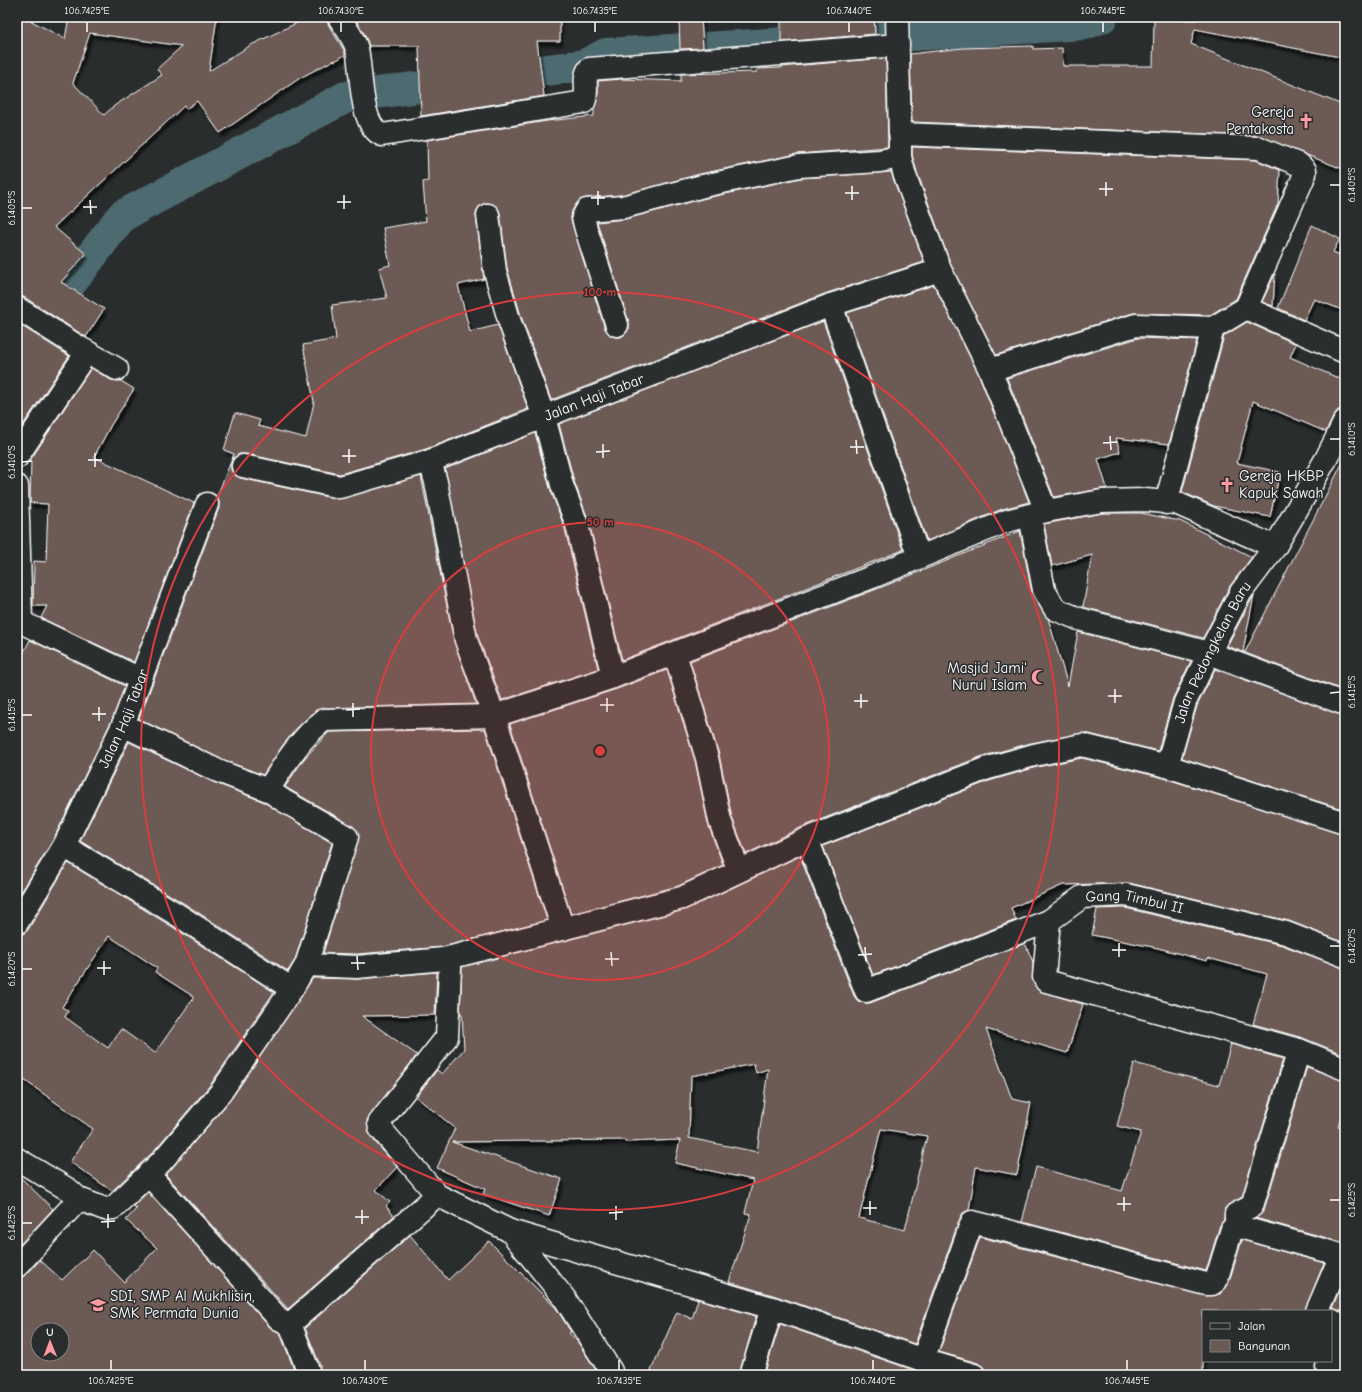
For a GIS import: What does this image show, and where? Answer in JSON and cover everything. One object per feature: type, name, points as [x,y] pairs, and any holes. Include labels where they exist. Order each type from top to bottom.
[{"type":"street","points":[[339,17],[352,37],[357,49],[358,67],[368,122],[376,132],[382,135],[584,102],[586,97],[586,77],[589,69],[898,44]]},
{"type":"street","points":[[897,17],[900,158],[905,176],[940,270],[990,370],[1038,513],[1044,590],[1055,608],[1079,619],[1209,652],[1345,704]]},
{"type":"street","points":[[900,134],[1259,148],[1300,165],[1305,170],[1305,174],[1246,308],[1213,328],[1136,325],[990,370]]},
{"type":"street","points":[[617,325],[586,229],[583,217],[587,210],[623,207],[703,186],[799,166],[880,161],[900,158]]},
{"type":"street","points":[[488,215],[495,271],[509,320],[544,418],[562,485],[576,524],[613,677]]},
{"type":"street","name":"Jalan Haji Tabar","points":[[243,466],[340,486],[430,461],[544,418],[831,305],[940,270]]},
{"type":"street","points":[[831,305],[919,557]]},
{"type":"street","points":[[18,308],[82,349],[117,369]]},
{"type":"street","points":[[1246,308],[1345,352]]},
{"type":"street","points":[[1166,502],[1213,328]]},
{"type":"street","points":[[17,457],[82,349]]},
{"type":"street","name":"Jalan Pedongkelan Baru","points":[[1167,766],[1185,702],[1209,652],[1241,592],[1275,547],[1326,459],[1345,421]]},
{"type":"street","points":[[430,461],[436,482],[466,640],[494,716],[563,929]]},
{"type":"street","points":[[17,486],[19,626],[140,679]]},
{"type":"street","points":[[268,790],[286,760],[316,726],[324,720],[494,716],[613,677],[675,654],[1007,521],[1038,513],[1102,501],[1144,500],[1176,503],[1275,547]]},
{"type":"street","name":"Jalan Haji Tabar","points":[[17,923],[64,846],[123,725],[207,504]]},
{"type":"street","points":[[675,654],[707,758],[720,821],[738,871]]},
{"type":"street","points":[[17,1159],[69,1190],[79,1199],[105,1209],[109,1209],[161,1162],[221,1092],[292,989],[306,965],[347,837],[284,801],[268,790],[218,771],[123,725]]},
{"type":"street","points":[[306,965],[357,967],[444,959],[682,898],[806,839],[985,769],[1034,755],[1082,745],[1167,766],[1345,823]]},
{"type":"street","name":"Gang Timbul II","points":[[806,839],[866,992],[1049,921],[1082,897],[1126,894],[1286,933],[1345,956]]},
{"type":"street","points":[[64,846],[178,915],[292,989]]},
{"type":"street","points":[[1049,921],[1044,977],[1046,981],[1299,1050],[1345,1069]]},
{"type":"street","points":[[444,959],[450,967],[447,1037],[379,1123],[380,1128],[437,1195],[510,1231],[772,1308],[923,1360],[974,1375]]},
{"type":"street","points":[[923,1360],[972,1222],[1054,1241],[1206,1284],[1212,1284],[1216,1281],[1232,1229],[1236,1226],[1236,1214],[1252,1206],[1299,1050]]},
{"type":"street","points":[[148,1174],[280,1319],[290,1324],[308,1370],[305,1375]]},
{"type":"street","points":[[290,1324],[437,1195]]},
{"type":"street","points":[[17,1266],[79,1199]]},
{"type":"street","points":[[1236,1226],[1343,1256],[1317,1310]]},
{"type":"street","points":[[510,1231],[565,1299],[611,1372],[607,1375]]},
{"type":"street","points":[[751,1375],[772,1308]]},
{"type":"street","points":[[1331,1367],[1342,1327],[1332,1321]]},
{"type":"building","points":[[24,17],[65,39],[69,17],[217,17],[209,71],[251,45],[309,17],[327,17],[328,24],[345,52],[345,55],[300,78],[220,133],[197,101],[186,109],[184,106],[54,227],[86,254],[61,282],[104,309],[86,337],[24,297],[17,296],[17,30]],"holes":[[[90,33],[182,46],[157,69],[162,75],[114,106],[104,115],[73,83]]]},
{"type":"building","points":[[354,17],[560,17],[560,41],[537,41],[544,96],[421,116],[419,46],[369,46],[365,35]]},
{"type":"building","points":[[679,17],[701,17],[703,48],[680,49]]},
{"type":"building","points":[[781,17],[874,17],[875,34],[781,42]]},
{"type":"building","points":[[1196,17],[1345,17],[1345,58],[1195,29],[1191,44],[1345,106],[1345,170],[1259,136],[912,122],[910,54],[963,48],[1033,46],[1033,49],[1062,48],[1063,66],[1153,66],[1154,19],[1196,20]]},
{"type":"building","points":[[886,58],[888,147],[797,154],[700,174],[621,195],[586,198],[576,204],[572,211],[571,220],[605,329],[609,334],[615,337],[621,337],[626,333],[629,328],[629,322],[597,222],[626,219],[706,198],[801,178],[891,172],[924,262],[827,293],[551,400],[521,316],[507,268],[500,213],[498,208],[493,204],[486,203],[481,205],[477,210],[476,216],[484,279],[458,285],[470,332],[498,325],[528,409],[426,449],[340,474],[246,454],[239,454],[234,458],[231,464],[231,470],[240,478],[337,499],[421,476],[454,642],[476,704],[323,708],[316,710],[298,727],[283,745],[263,775],[223,760],[139,719],[219,508],[217,496],[234,454],[224,450],[235,413],[260,420],[258,426],[306,438],[314,402],[303,345],[336,339],[332,305],[387,298],[379,268],[390,265],[383,228],[426,221],[423,182],[428,181],[427,140],[547,121],[594,116],[594,109],[598,96],[598,81],[622,79],[681,81],[681,74],[757,72],[757,69]]},
{"type":"building","points":[[912,147],[1256,160],[1280,170],[1278,204],[1236,299],[1210,315],[1133,313],[996,355],[951,265],[917,172],[912,155]]},
{"type":"building","points":[[1312,225],[1340,239],[1333,252],[1345,257],[1345,311],[1314,299],[1304,320],[1278,308]]},
{"type":"building","points":[[1275,274],[1273,306],[1262,302]]},
{"type":"building","points":[[934,285],[979,375],[1029,502],[1002,509],[927,541],[847,313]]},
{"type":"building","points":[[823,321],[903,550],[622,660],[589,522],[574,481],[559,424]]},
{"type":"building","points":[[1247,322],[1296,344],[1290,357],[1345,381],[1345,409],[1338,410],[1326,432],[1253,401],[1237,463],[1280,472],[1270,517],[1214,506],[1182,492],[1224,336]]},
{"type":"building","points":[[17,323],[69,356],[17,434]]},
{"type":"building","points":[[1138,338],[1197,340],[1169,444],[1116,438],[1120,452],[1098,459],[1107,488],[1054,497],[1007,378]]},
{"type":"building","points":[[91,368],[111,380],[121,381],[134,389],[111,425],[94,457],[194,503],[134,662],[41,618],[47,606],[33,606],[34,561],[46,562],[48,504],[30,503],[31,459]]},
{"type":"building","points":[[535,433],[550,488],[565,529],[598,669],[502,700],[478,637],[445,469]]},
{"type":"building","points":[[1345,458],[1345,691],[1227,646],[1254,595],[1243,651],[1245,652]]},
{"type":"building","points":[[1103,513],[1141,513],[1180,521],[1252,557],[1230,586],[1203,638],[1083,607],[1092,555],[1052,566],[1044,524]]},
{"type":"building","points":[[1020,531],[1032,593],[1048,618],[1068,686],[1078,632],[1191,661],[1173,698],[1158,751],[1085,733],[1031,743],[980,757],[802,827],[746,854],[732,817],[719,754],[690,661],[877,589]]},
{"type":"building","points":[[30,640],[125,686],[112,720],[53,840],[17,899],[17,665]]},
{"type":"building","points":[[1215,669],[1345,716],[1345,810],[1182,758],[1197,706]]},
{"type":"building","points":[[667,670],[695,761],[708,824],[723,865],[678,886],[571,914],[510,724],[617,689]]},
{"type":"building","points":[[485,729],[547,920],[442,947],[357,954],[323,953],[359,836],[353,826],[285,787],[303,760],[329,732]]},
{"type":"building","points":[[129,742],[213,782],[262,801],[332,843],[295,960],[288,971],[185,904],[80,841]]},
{"type":"building","points":[[1082,758],[1164,778],[1345,835],[1345,943],[1289,921],[1129,883],[1063,885],[1011,908],[1016,920],[873,975],[823,846],[989,781],[1037,767]]},
{"type":"building","points":[[800,856],[854,996],[858,1001],[870,1003],[1025,943],[1033,962],[1033,982],[1038,990],[1083,1004],[1067,1053],[986,1029],[1012,1099],[1031,1103],[1017,1175],[976,1167],[969,1210],[963,1213],[960,1218],[915,1344],[776,1296],[729,1282],[751,1214],[745,1213],[753,1180],[675,1163],[680,1140],[625,1142],[625,1140],[452,1142],[562,1179],[549,1216],[483,1194],[485,1189],[437,1168],[455,1128],[416,1097],[437,1070],[442,1074],[464,1049],[462,1014],[460,1014],[462,967],[685,910]],"holes":[[[754,1064],[756,1073],[768,1069],[757,1152],[689,1138],[691,1076]],[[881,1129],[927,1136],[905,1230],[859,1218]]]},
{"type":"building","points":[[68,863],[171,926],[274,992],[211,1084],[152,1153],[112,1191],[70,1162],[93,1129],[17,1075],[17,935],[23,934],[28,930]],"holes":[[[109,936],[157,968],[155,972],[194,997],[155,1053],[121,1029],[108,1048],[65,1017],[68,1011],[62,1007]]]},
{"type":"building","points":[[1125,908],[1282,945],[1345,968],[1345,1055],[1303,1038],[1253,1024],[1267,974],[1208,958],[1207,961],[1158,948],[1092,935],[1097,909]]},
{"type":"building","points":[[437,972],[435,1015],[362,1016],[417,1055],[367,1120],[370,1136],[397,1167],[376,1190],[390,1202],[386,1206],[394,1216],[288,1309],[166,1175],[231,1099],[313,978],[358,979]]},
{"type":"building","points":[[1231,1044],[1283,1059],[1242,1197],[1225,1208],[1224,1220],[1220,1225],[1206,1271],[1022,1222],[1036,1167],[1122,1191],[1141,1132],[1117,1126],[1134,1063],[1219,1085]]},
{"type":"building","points":[[1307,1067],[1345,1081],[1345,1107],[1338,1126],[1345,1129],[1345,1243],[1255,1218],[1264,1210]]},
{"type":"building","points":[[17,1174],[53,1209],[17,1248]]},
{"type":"building","points":[[148,1192],[270,1327],[280,1333],[294,1369],[293,1375],[17,1375],[17,1278],[26,1275],[40,1260],[62,1280],[93,1250],[124,1282],[157,1248],[126,1220],[137,1208],[133,1206]]},
{"type":"building","points":[[410,1235],[448,1280],[489,1241],[556,1308],[571,1332],[569,1333],[577,1341],[596,1370],[595,1375],[319,1375],[320,1365],[305,1328]]},
{"type":"building","points":[[980,1237],[1206,1296],[1220,1294],[1228,1285],[1242,1240],[1324,1263],[1305,1310],[1202,1310],[1203,1375],[986,1375],[983,1367],[978,1363],[939,1352]]},
{"type":"building","points":[[1345,1277],[1345,1311],[1340,1311],[1332,1308]]},
{"type":"building","points":[[698,1299],[756,1316],[739,1375],[649,1375],[677,1312],[692,1319]]},
{"type":"building","points":[[780,1324],[919,1372],[930,1375],[764,1375]]},
{"type":"waterway","points":[[865,38],[1085,24],[1102,17]]},
{"type":"waterway","points":[[17,304],[44,318],[122,216],[346,97],[585,65],[606,54],[817,41]]},
{"type":"place","name":"Gereja Pentakosta","points":[[1306,121]]},
{"type":"place","name":"Gereja HKBP Kapuk Sawah","points":[[1227,485]]},
{"type":"place","name":"Masjid Jami' Nurul Islam","points":[[1039,677]]},
{"type":"place","name":"SDI, SMP Al Mukhlisin, SMK Permata Dunia","points":[[98,1305]]}]
